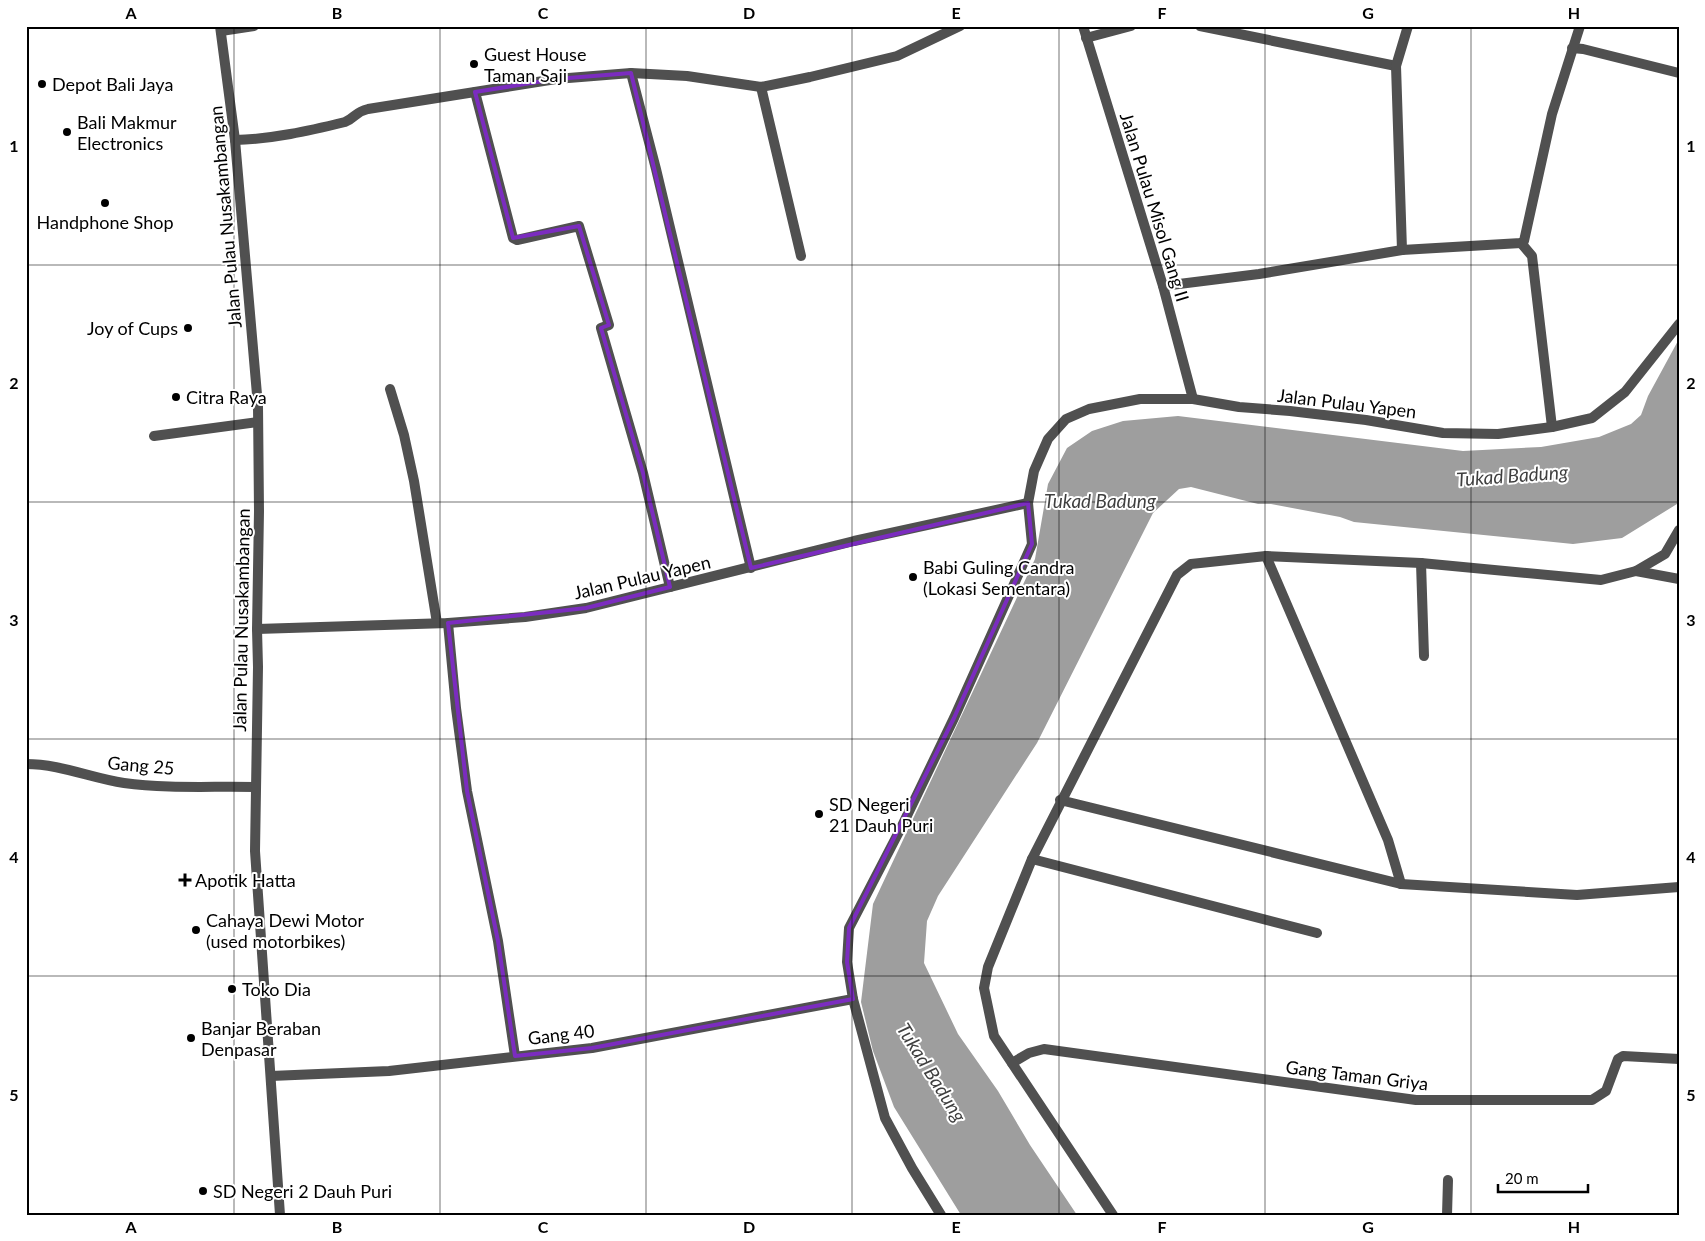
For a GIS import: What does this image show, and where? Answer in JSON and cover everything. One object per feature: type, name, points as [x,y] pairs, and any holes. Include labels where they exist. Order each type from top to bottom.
[{"type":"street","points":[[220,29],[254,26]]},
{"type":"street","points":[[235,140],[287,136],[345,122],[352,119],[358,111],[556,79],[631,73],[687,76],[761,87],[897,56],[960,26]]},
{"type":"street","name":"Jalan Pulau Misol Gang II","points":[[1082,26],[1163,286],[1193,399]]},
{"type":"street","points":[[1086,38],[1131,26]]},
{"type":"street","points":[[1200,26],[1396,66]]},
{"type":"street","points":[[1402,250],[1396,66],[1408,26]]},
{"type":"street","points":[[1163,286],[1259,274],[1402,250],[1521,243],[1524,241],[1552,114],[1580,26]]},
{"type":"street","name":"Jalan Pulau Nusakambangan","points":[[220,29],[235,140],[248,276],[258,422],[256,629],[258,667],[255,851],[258,918],[280,1215]]},
{"type":"street","points":[[1572,48],[1584,49],[1679,73]]},
{"type":"street","points":[[631,73],[656,169],[751,568]]},
{"type":"street","points":[[761,87],[801,256]]},
{"type":"street","points":[[475,92],[513,238],[517,240],[579,226],[609,326],[601,328],[643,473],[670,587]]},
{"type":"street","points":[[1521,243],[1532,256],[1552,427]]},
{"type":"street","name":"Jalan Pulau Yapen","points":[[941,1215],[912,1168],[885,1118],[853,999],[847,962],[849,928],[902,826],[954,718],[1032,544],[1028,503],[1034,470],[1048,439],[1066,419],[1089,409],[1140,399],[1193,399],[1239,407],[1366,420],[1443,432],[1498,434],[1552,427],[1592,418],[1624,392],[1679,324]]},
{"type":"street","points":[[390,389],[404,434],[414,481],[436,623]]},
{"type":"street","points":[[154,436],[258,422]]},
{"type":"street","name":"Jalan Pulau Yapen","points":[[256,629],[448,623],[525,617],[586,608],[854,542],[1028,503]]},
{"type":"street","points":[[1113,1215],[994,1036],[984,988],[988,967],[1032,859],[1060,800],[1177,575],[1191,564],[1266,556],[1420,563],[1601,580],[1636,570],[1665,554],[1679,530]]},
{"type":"street","points":[[1266,556],[1388,840],[1401,884]]},
{"type":"street","points":[[1420,563],[1424,656]]},
{"type":"street","points":[[1636,570],[1679,579]]},
{"type":"street","points":[[448,623],[456,708],[467,791],[498,941],[510,1034],[515,1056]]},
{"type":"street","name":"Gang 25","points":[[26,764],[44,764],[126,783],[156,786],[255,787]]},
{"type":"street","points":[[1060,800],[1401,884],[1577,895],[1679,887]]},
{"type":"street","points":[[1032,859],[1318,933]]},
{"type":"street","name":"Gang 40","points":[[271,1076],[389,1071],[592,1048],[853,999]]},
{"type":"street","name":"Gang Taman Griya","points":[[1012,1063],[1029,1053],[1044,1049],[1416,1100],[1592,1100],[1606,1091],[1618,1059],[1623,1056],[1679,1059]]},
{"type":"street","points":[[1447,1215],[1448,1180]]},
{"type":"highlighted area","points":[[631,73],[751,568],[1028,503],[1032,544],[954,718],[849,928],[847,962],[853,999],[592,1048],[515,1056],[498,941],[467,791],[448,623],[586,608],[670,587],[643,473],[601,328],[609,325],[579,226],[513,238],[475,92],[556,79]]},
{"type":"water","name":"Tukad Badung","points":[[1679,339],[1679,502],[1622,538],[1573,544],[1354,522],[1340,517],[1271,504],[1258,504],[1191,487],[1179,489],[1153,513],[1037,743],[938,896],[927,921],[924,963],[958,1034],[998,1091],[1030,1145],[1077,1215],[961,1215],[894,1107],[873,1051],[861,1002],[873,904],[1035,559],[1048,484],[1067,448],[1092,431],[1123,421],[1178,416],[1463,451],[1541,447],[1599,437],[1631,424],[1641,415],[1648,396]]},
{"type":"place","name":"Guest House Taman Saji","points":[[474,64]]},
{"type":"place","name":"Depot Bali Jaya","points":[[42,84]]},
{"type":"place","name":"Bali Makmur Electronics","points":[[67,132]]},
{"type":"place","name":"Handphone Shop","points":[[105,203]]},
{"type":"place","name":"Joy of Cups","points":[[188,328]]},
{"type":"place","name":"Citra Raya","points":[[176,397]]},
{"type":"place","name":"Babi Guling Candra (Lokasi Sementara)","points":[[913,577]]},
{"type":"place","name":"SD Negeri 21 Dauh Puri","points":[[819,814]]},
{"type":"place","name":"Apotik Hatta","points":[[185,880]]},
{"type":"place","name":"Cahaya Dewi Motor (used motorbikes)","points":[[196,930]]},
{"type":"place","name":"Toko Dia","points":[[232,989]]},
{"type":"place","name":"Banjar Beraban Denpasar","points":[[191,1038]]},
{"type":"place","name":"SD Negeri 2 Dauh Puri","points":[[203,1191]]}]
